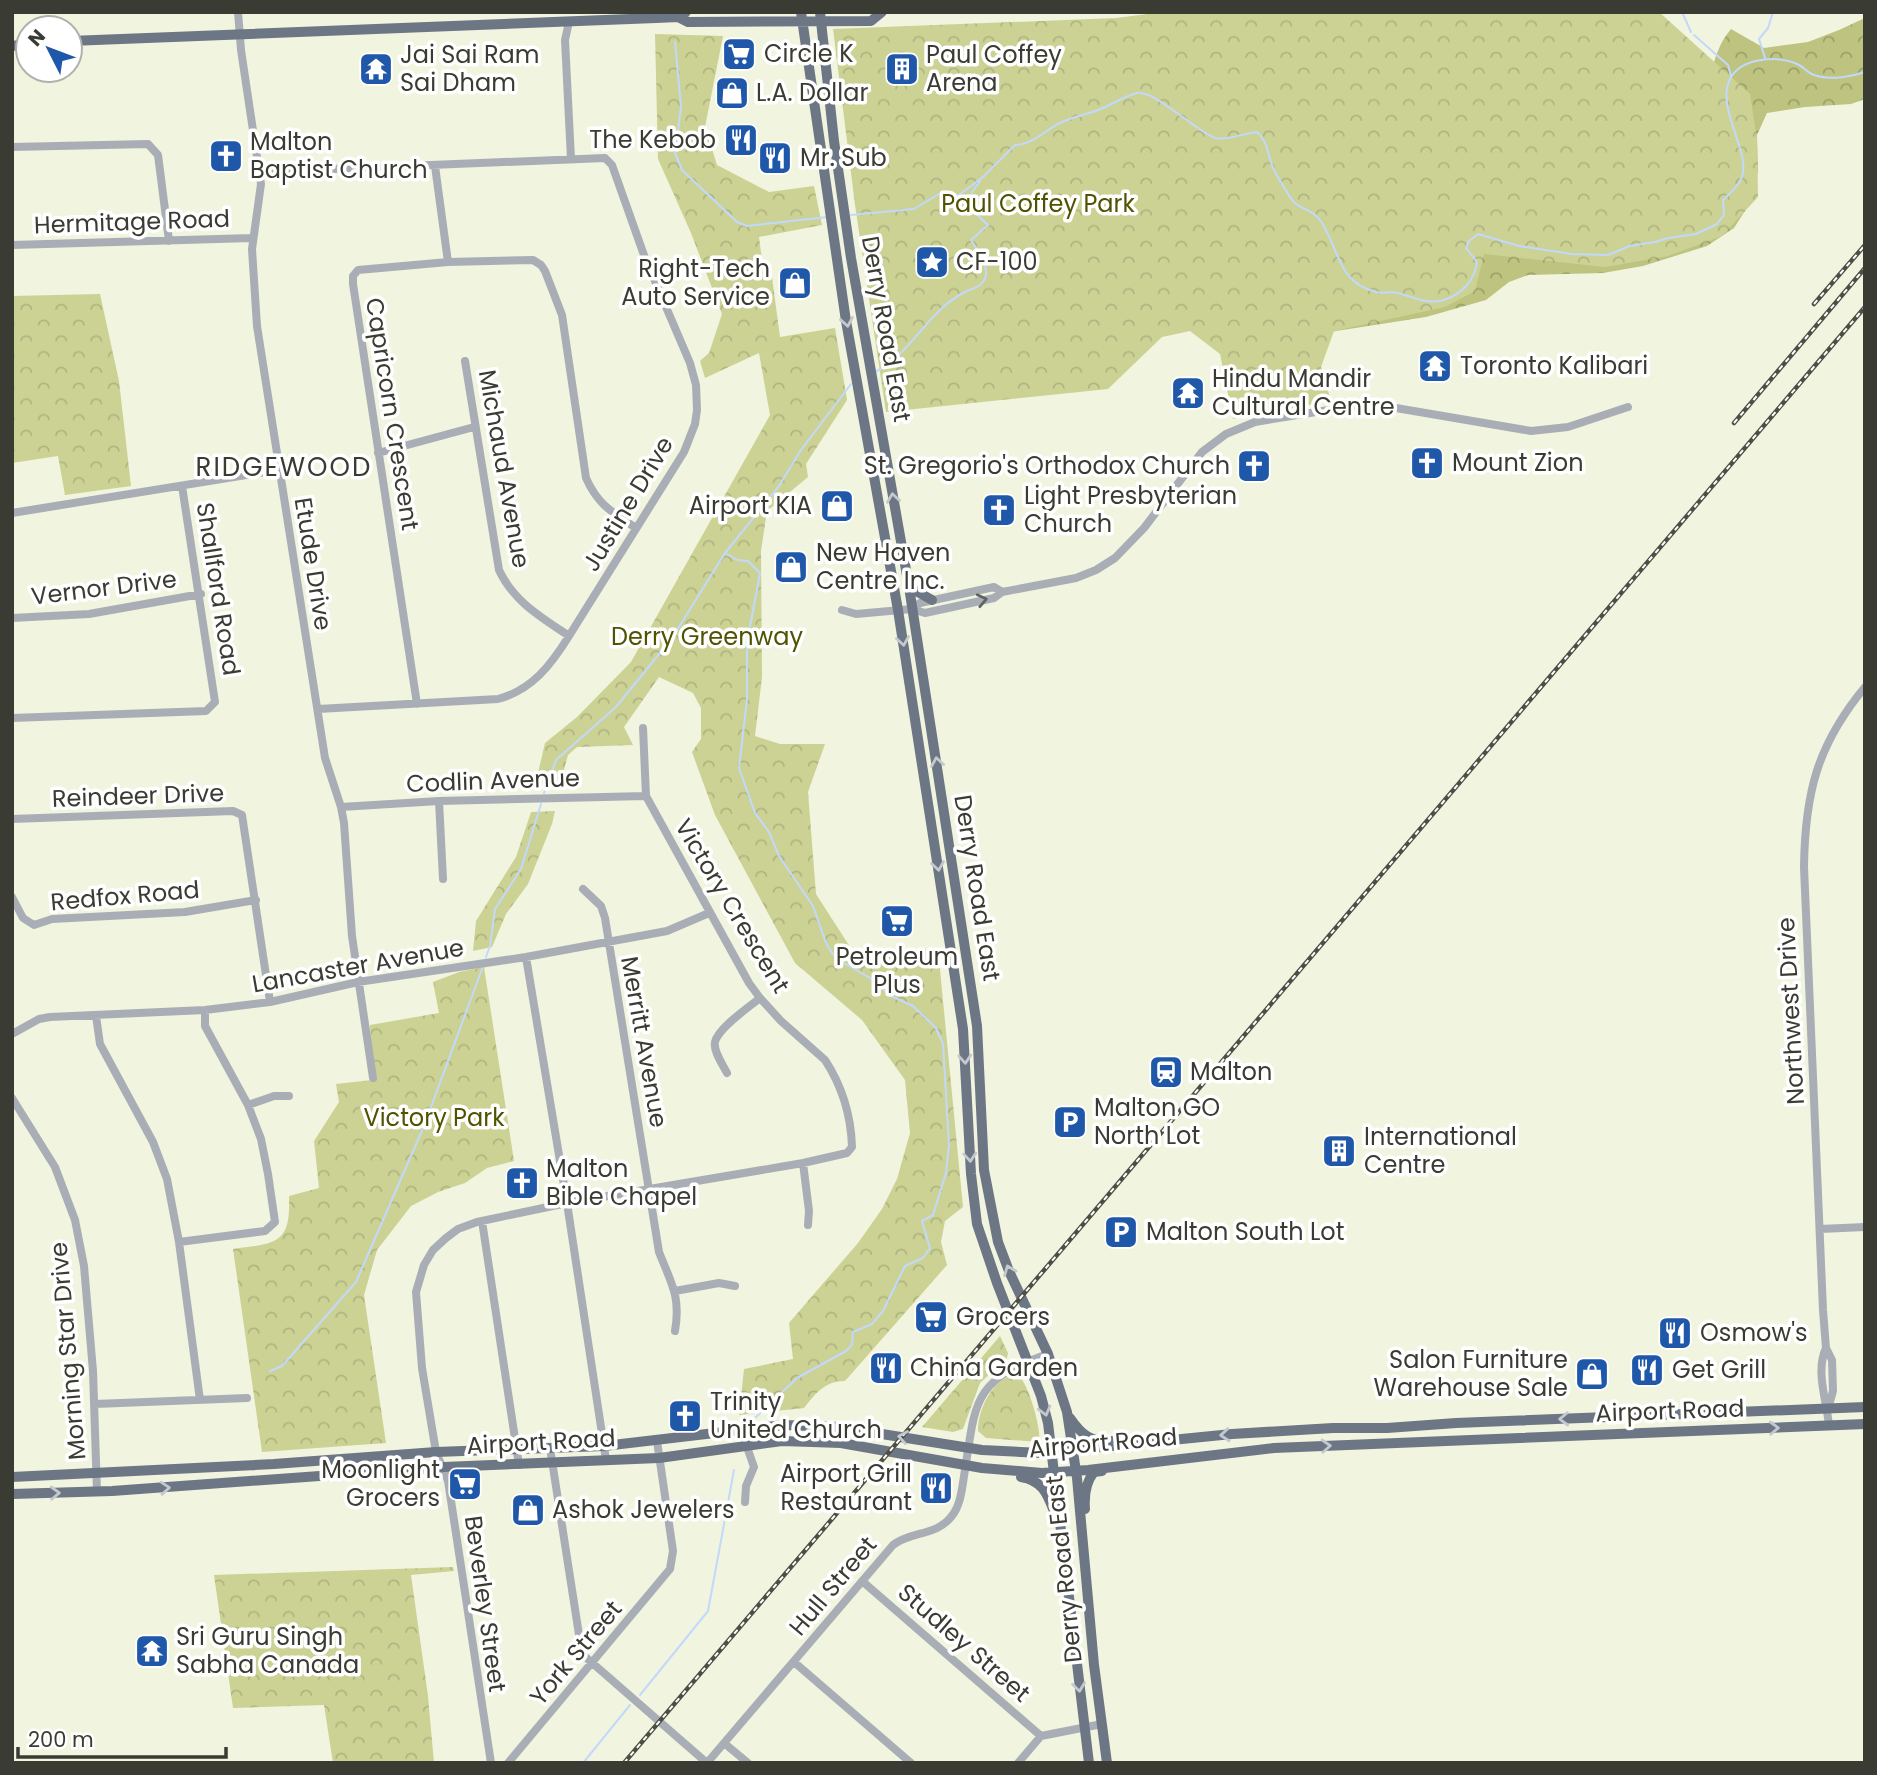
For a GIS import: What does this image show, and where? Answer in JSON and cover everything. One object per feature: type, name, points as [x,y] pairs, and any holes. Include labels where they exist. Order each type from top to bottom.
[{"type":"main road","points":[[84,41],[569,22],[682,15],[688,22],[801,17],[871,22],[882,12]]},
{"type":"main road","name":"Derry Road East","points":[[801,17],[963,1029],[970,1163],[977,1224],[996,1283],[1041,1396],[1053,1452],[1066,1583],[1089,1763]]},
{"type":"main road","name":"Derry Road East","points":[[820,18],[851,258],[909,587],[977,1026],[982,1139],[993,1218],[1009,1272],[1048,1354],[1063,1397],[1076,1471],[1107,1763]]},
{"type":"main road","points":[[820,141],[835,141]]},
{"type":"main road","points":[[838,261],[851,258]]},
{"type":"main road","points":[[853,352],[862,358],[868,350]]},
{"type":"main road","points":[[909,587],[932,600]]},
{"type":"main road","points":[[1063,1397],[1070,1418],[1089,1438],[1103,1441],[1138,1438],[1147,1443]]},
{"type":"main road","name":"Airport Road","points":[[12,1477],[274,1464],[436,1452],[604,1446],[783,1426],[826,1426],[1000,1452],[1053,1452],[1333,1428],[1387,1428],[1865,1407]]},
{"type":"main road","name":"Airport Road","points":[[12,1494],[195,1486],[444,1467],[659,1458],[782,1441],[841,1443],[965,1465],[1010,1471],[1056,1472],[1274,1448],[1865,1424]]},
{"type":"main road","points":[[1081,1534],[1087,1526],[1085,1499],[1092,1474],[1147,1465],[1150,1462]]},
{"type":"main road","points":[[274,1464],[279,1480]]},
{"type":"main road","points":[[194,1468],[195,1486]]},
{"type":"main road","points":[[1010,1471],[1012,1475],[1030,1478],[1039,1483],[1050,1497],[1055,1516],[1062,1522]]},
{"type":"street","name":"Etude Drive","points":[[238,12],[239,35],[260,172],[261,197],[252,239],[257,326],[325,758],[341,807],[358,982],[373,1078]]},
{"type":"street","points":[[260,172],[571,159],[565,40],[569,22]]},
{"type":"street","points":[[12,147],[148,144],[158,155],[169,241]]},
{"type":"street","name":"Justine Drive","points":[[318,709],[498,699],[510,696],[540,676],[553,662],[691,436],[697,410],[696,385],[690,363],[645,258],[612,165],[610,161],[600,158],[571,159]]},
{"type":"street","points":[[435,166],[449,262]]},
{"type":"street","name":"Hermitage Road","points":[[12,245],[252,239]]},
{"type":"street","name":"Capricorn Crescent","points":[[417,704],[353,276],[358,270],[449,262],[533,260],[541,265],[562,315],[586,478],[601,504],[636,528]]},
{"type":"street","name":"Michaud Avenue","points":[[465,361],[499,570],[520,601],[569,636]]},
{"type":"street","points":[[842,610],[856,614],[912,609],[925,613],[994,598],[1002,592],[1076,578],[1096,570],[1115,558],[1144,528],[1202,452],[1226,434],[1255,422],[1360,405],[1396,408],[1531,431],[1551,431],[1628,407]]},
{"type":"street","points":[[378,453],[474,428]]},
{"type":"street","points":[[12,513],[278,470]]},
{"type":"street","name":"Shallford Road","points":[[12,718],[206,711],[215,702],[201,594],[182,486]]},
{"type":"street","points":[[912,609],[920,603],[994,587],[1002,592]]},
{"type":"street","name":"Vernor Drive","points":[[12,618],[79,615],[201,594]]},
{"type":"street","name":"Northwest Drive","points":[[1829,1426],[1828,1409],[1833,1391],[1832,1360],[1826,1348],[1804,867],[1805,826],[1809,796],[1821,757],[1835,726],[1865,687]]},
{"type":"street","name":"Victory Crescent","points":[[436,1452],[422,1368],[416,1292],[424,1265],[433,1251],[458,1229],[482,1221],[567,1203],[803,1163],[847,1153],[852,1147],[844,1097],[825,1060],[760,998],[709,913],[646,796],[643,728]]},
{"type":"street","name":"Codlin Avenue","points":[[341,807],[439,801],[646,796]]},
{"type":"street","points":[[439,801],[443,879]]},
{"type":"street","name":"Reindeer Drive","points":[[12,819],[237,812],[245,820],[270,1002]]},
{"type":"street","name":"Merritt Avenue","points":[[583,889],[601,905],[605,918],[659,1252],[675,1291],[679,1310],[676,1331]]},
{"type":"street","name":"Redfox Road","points":[[12,897],[23,918],[34,925],[52,919],[185,912],[256,900]]},
{"type":"street","name":"Lancaster Avenue","points":[[12,1034],[39,1019],[205,1010],[270,1002],[358,982],[526,957],[667,931],[709,913]]},
{"type":"street","points":[[526,957],[606,1460]]},
{"type":"street","points":[[727,1073],[715,1042],[722,1030],[760,998]]},
{"type":"street","points":[[179,1242],[265,1231],[275,1222],[265,1158],[248,1105],[223,1056],[208,1034],[205,1010]]},
{"type":"street","points":[[96,1016],[100,1044],[153,1142],[167,1179],[179,1242],[200,1400]]},
{"type":"street","points":[[248,1105],[274,1096],[289,1096]]},
{"type":"street","name":"Morning Star Drive","points":[[12,1098],[55,1167],[75,1220],[83,1266],[95,1404],[97,1492]]},
{"type":"street","points":[[803,1163],[809,1211],[808,1225]]},
{"type":"street","points":[[482,1221],[519,1465]]},
{"type":"street","points":[[1820,1228],[1865,1227]]},
{"type":"street","points":[[675,1291],[719,1283],[735,1286]]},
{"type":"street","name":"Hull Street","points":[[707,1763],[895,1543],[934,1530],[951,1517],[959,1499],[975,1410],[982,1395],[1003,1373],[1048,1354]]},
{"type":"street","points":[[95,1404],[247,1398]]},
{"type":"street","points":[[741,1430],[754,1468],[746,1486],[745,1502]]},
{"type":"street","points":[[657,1441],[659,1458]]},
{"type":"street","points":[[550,1448],[580,1650],[591,1664],[707,1763]]},
{"type":"street","name":"Beverley Street","points":[[436,1452],[444,1467],[491,1763]]},
{"type":"street","name":"York Street","points":[[508,1763],[671,1567],[673,1551],[659,1458]]},
{"type":"street","name":"Studley Street","points":[[862,1581],[1041,1736]]},
{"type":"street","points":[[794,1662],[911,1763]]},
{"type":"street","points":[[1018,1763],[1041,1736],[1102,1724]]},
{"type":"street","points":[[724,1743],[748,1763]]},
{"type":"green space","name":"Paul Coffey Park","points":[[1163,12],[1659,12],[1750,94],[1757,140],[1758,197],[1722,236],[1668,256],[1605,267],[1484,254],[1475,291],[1445,307],[1334,331],[1321,367],[1331,401],[1233,419],[1220,354],[1190,331],[1162,337],[1108,389],[886,412],[855,205],[833,29],[1116,18]]},
{"type":"green space","points":[[1865,18],[1865,99],[1851,104],[1767,113],[1757,135],[1758,171],[1750,203],[1734,228],[1707,246],[1643,266],[1603,273],[1528,275],[1509,282],[1486,300],[1426,317],[1317,334],[1704,121],[1715,60],[1731,29],[1764,48],[1808,42]]},
{"type":"green space","name":"Derry Greenway","points":[[655,34],[723,36],[705,127],[717,165],[769,192],[814,186],[822,225],[759,237],[764,276],[772,277],[780,337],[835,328],[847,400],[806,464],[808,477],[767,511],[761,551],[762,677],[755,736],[780,744],[825,744],[808,792],[816,894],[852,950],[938,949],[963,1207],[945,1221],[941,1242],[947,1265],[845,1381],[826,1386],[804,1408],[739,1415],[744,1369],[793,1359],[789,1323],[858,1243],[882,1209],[897,1179],[910,1133],[905,1080],[862,1020],[795,963],[715,815],[692,752],[701,739],[701,708],[693,693],[659,677],[624,727],[633,745],[577,747],[568,755],[560,784],[535,786],[545,743],[577,717],[631,662],[770,415],[759,353],[705,378],[700,361],[709,353],[722,314],[691,233],[658,159]]},
{"type":"green space","points":[[100,294],[119,381],[131,486],[65,495],[58,456],[12,463],[12,296]]},
{"type":"green space","points":[[555,811],[528,884],[506,914],[492,947],[473,951],[476,921],[516,857],[531,812]]},
{"type":"green space","name":"Victory Park","points":[[484,967],[514,1161],[487,1168],[465,1183],[438,1192],[411,1206],[377,1250],[364,1295],[386,1443],[262,1452],[233,1249],[270,1243],[278,1239],[287,1224],[289,1196],[319,1188],[314,1141],[339,1102],[336,1084],[372,1080],[370,1025],[439,1013],[433,982],[459,972]]},
{"type":"green space","points":[[1000,1336],[1008,1353],[1007,1358],[980,1383],[963,1429],[953,1432],[922,1427]]},
{"type":"green space","points":[[1017,1374],[1026,1386],[1033,1406],[1039,1442],[986,1438],[978,1431],[988,1395],[1001,1381]]},
{"type":"green space","points":[[453,1567],[454,1571],[411,1575],[428,1696],[434,1763],[333,1763],[324,1705],[233,1708],[214,1575]]},
{"type":"waterway","points":[[1682,12],[1691,32]]},
{"type":"waterway","points":[[1765,58],[1759,39],[1768,28],[1773,12]]},
{"type":"waterway","points":[[1694,35],[1728,65],[1731,76]]},
{"type":"waterway","points":[[675,42],[681,107],[675,153],[682,170],[737,222],[747,226],[828,217]]},
{"type":"waterway","points":[[851,215],[914,209],[939,194],[959,195],[983,177],[1015,145],[1034,140],[1056,125],[1133,94],[1145,94],[1215,138],[1230,138],[1257,132],[1265,143],[1274,170],[1289,196],[1297,205],[1320,220],[1353,281],[1376,292],[1395,292],[1426,301],[1438,301],[1456,294],[1470,280],[1477,262],[1466,248],[1469,241],[1478,234],[1519,246],[1572,254],[1608,255],[1630,246],[1696,234],[1717,224],[1724,215],[1723,200],[1738,185],[1743,169],[1727,103],[1730,79],[1735,72],[1751,62],[1771,59],[1791,62],[1823,77],[1841,77],[1865,72]]},
{"type":"waterway","points":[[875,372],[899,355],[950,301],[983,282],[985,265],[971,240],[988,225],[969,207],[972,192],[980,181]]},
{"type":"waterway","points":[[544,793],[556,760],[616,707],[672,638],[725,553],[779,486],[801,450],[851,384]]},
{"type":"waterway","points":[[725,553],[737,560],[748,561],[760,573],[747,643],[747,699],[739,768],[755,813],[769,832],[779,856],[813,906],[832,953],[870,978],[891,996],[913,1006],[936,1028],[943,1044],[949,1145],[946,1173],[933,1215],[922,1221],[930,1248],[923,1258],[905,1266],[883,1311],[872,1324],[853,1332],[852,1345],[846,1351],[797,1378],[755,1418]]},
{"type":"waterway","points":[[486,957],[495,909],[521,869],[541,804]]},
{"type":"waterway","points":[[270,1371],[282,1366],[356,1282],[424,1126],[482,969]]},
{"type":"waterway","points":[[640,1695],[708,1611],[734,1470]]},
{"type":"waterway","points":[[583,1763],[630,1705]]},
{"type":"railway","points":[[1814,304],[1865,245]]},
{"type":"railway","points":[[1734,423],[1865,268]]},
{"type":"railway","points":[[624,1763],[1865,307]]},
{"type":"place","name":"Circle K","points":[[739,54]]},
{"type":"place","name":"Jai Sai Ram Sai Dham","points":[[376,69]]},
{"type":"place","name":"Paul Coffey Arena","points":[[902,69]]},
{"type":"place","name":"L.A. Dollar","points":[[732,93]]},
{"type":"place","name":"The Kebob","points":[[741,140]]},
{"type":"place","name":"Malton Baptist Church","points":[[226,156]]},
{"type":"place","name":"Mr. Sub","points":[[775,158]]},
{"type":"place","name":"CF-100","points":[[932,262]]},
{"type":"place","name":"Right-Tech Auto Service","points":[[795,283]]},
{"type":"place","name":"Toronto Kalibari","points":[[1435,366]]},
{"type":"place","name":"Hindu Mandir Cultural Centre","points":[[1188,393]]},
{"type":"place","name":"Mount Zion","points":[[1427,463]]},
{"type":"place","name":"St. Gregorio's Orthodox Church","points":[[1254,466]]},
{"type":"place","name":"Airport KIA","points":[[837,506]]},
{"type":"place","name":"Light Presbyterian Church","points":[[999,510]]},
{"type":"place","name":"New Haven Centre Inc.","points":[[791,567]]},
{"type":"place","name":"Petroleum Plus","points":[[897,921]]},
{"type":"place","name":"Malton","points":[[1166,1072]]},
{"type":"place","name":"Malton GO North Lot","points":[[1070,1122]]},
{"type":"place","name":"International Centre","points":[[1339,1151]]},
{"type":"place","name":"Malton Bible Chapel","points":[[522,1183]]},
{"type":"place","name":"Malton South Lot","points":[[1121,1232]]},
{"type":"place","name":"Grocers","points":[[931,1317]]},
{"type":"place","name":"Osmow's","points":[[1675,1333]]},
{"type":"place","name":"China Garden","points":[[886,1368]]},
{"type":"place","name":"Get Grill","points":[[1647,1370]]},
{"type":"place","name":"Salon Furniture Warehouse Sale","points":[[1592,1374]]},
{"type":"place","name":"Trinity United Church","points":[[685,1416]]},
{"type":"place","name":"Moonlight Grocers","points":[[465,1484]]},
{"type":"place","name":"Airport Grill Restaurant","points":[[936,1488]]},
{"type":"place","name":"Ashok Jewelers","points":[[528,1510]]},
{"type":"place","name":"Sri Guru Singh Sabha Canada","points":[[152,1651]]},
{"type":"district","name":"RIDGEWOOD","points":[[284,467]]}]
